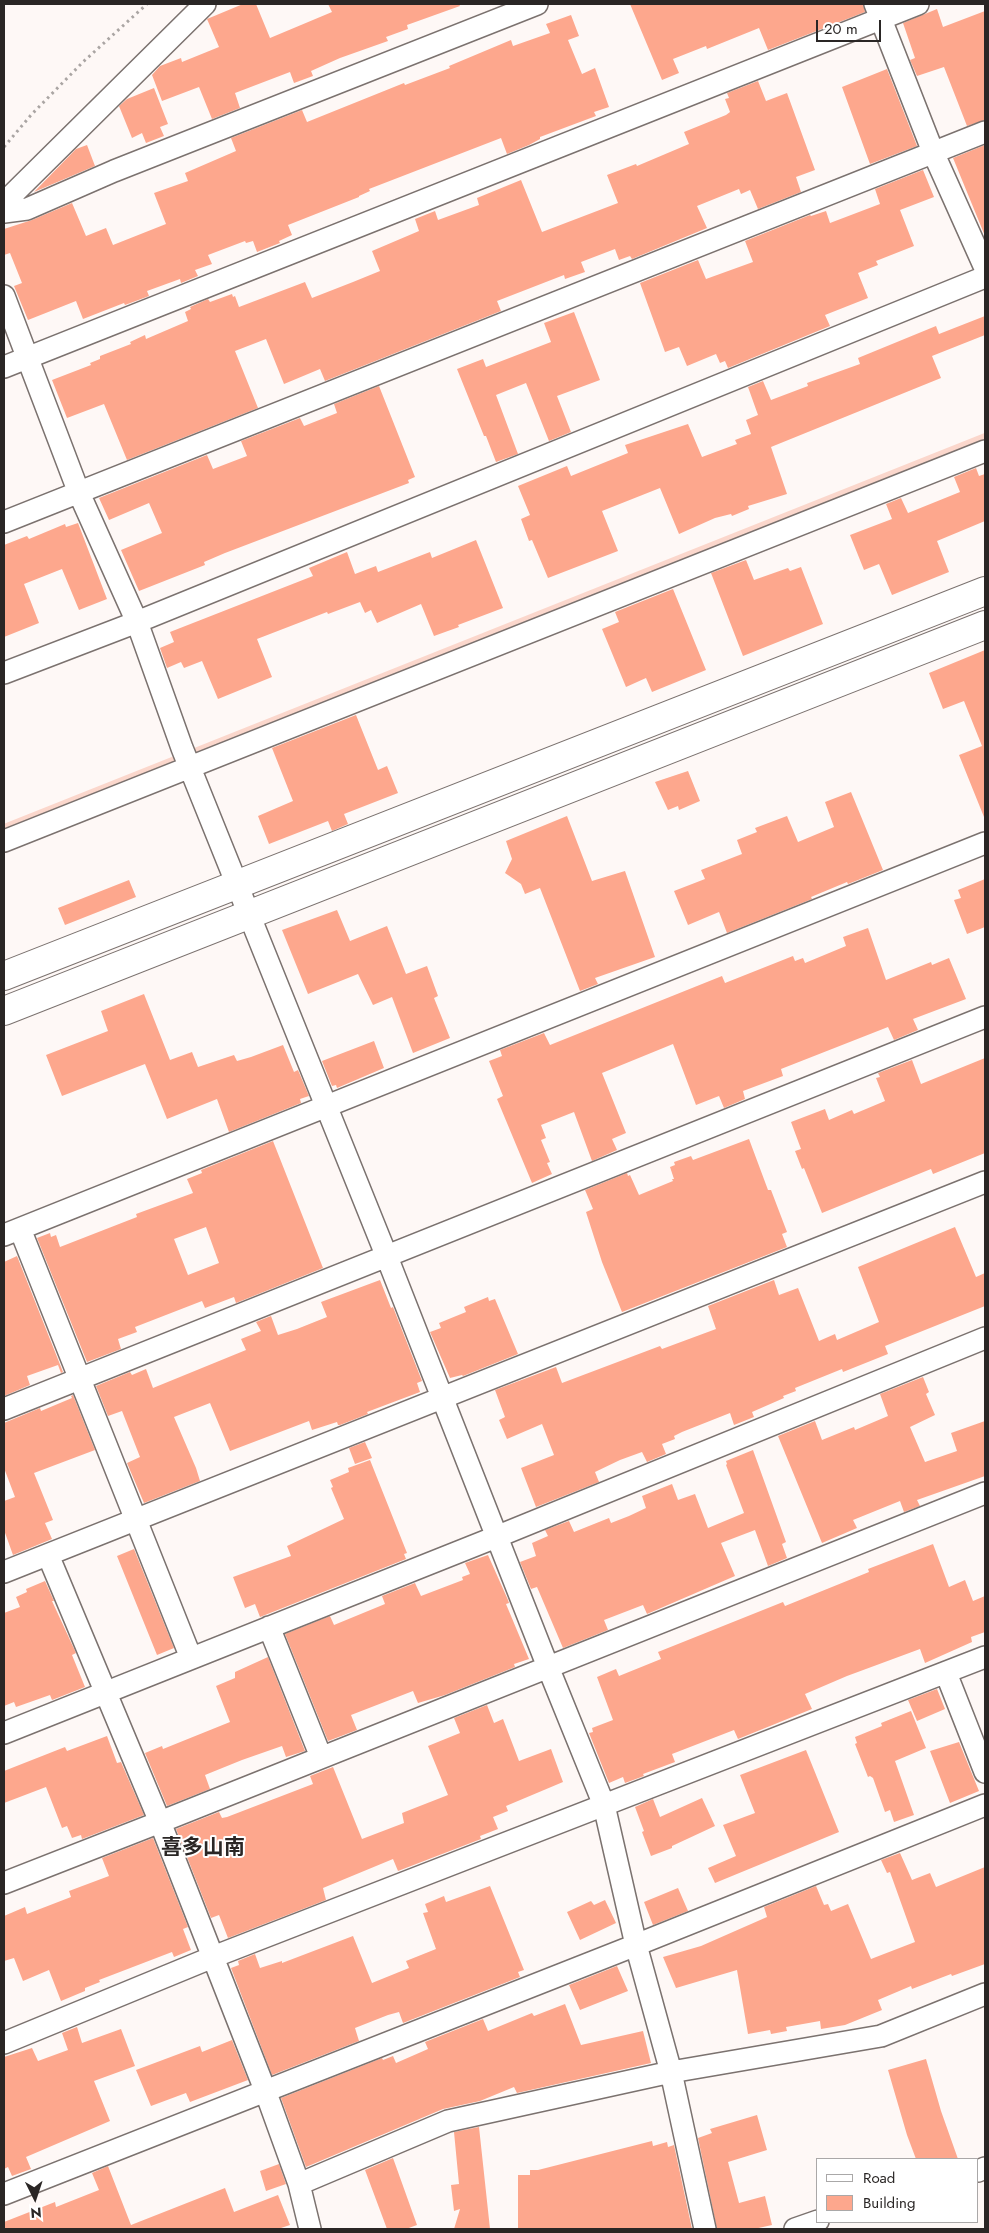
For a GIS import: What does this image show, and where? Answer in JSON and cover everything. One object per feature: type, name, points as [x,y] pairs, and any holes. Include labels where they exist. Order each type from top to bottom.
[{"type":"street","points":[[4,206],[13,194],[205,4]]},
{"type":"street","points":[[4,212],[27,209],[114,171],[537,4]]},
{"type":"street","points":[[4,367],[878,11],[918,4]]},
{"type":"street","points":[[878,11],[933,152],[985,268]]},
{"type":"street","points":[[4,522],[985,132]]},
{"type":"street","points":[[4,673],[137,622],[985,277]]},
{"type":"street","points":[[4,296],[79,493],[137,622],[187,760],[387,1257],[496,1537],[604,1805],[636,1946],[671,2072],[705,2229]]},
{"type":"street","points":[[4,841],[187,760],[985,451]]},
{"type":"street","points":[[4,976],[985,592]]},
{"type":"street","points":[[4,1011],[985,625]]},
{"type":"street","points":[[192,1658],[80,1378],[12,1232],[985,843]]},
{"type":"street","points":[[4,1409],[985,1017]]},
{"type":"street","points":[[4,1572],[985,1182]]},
{"type":"street","points":[[4,1733],[496,1537],[985,1338]]},
{"type":"street","points":[[4,1883],[985,1493]]},
{"type":"street","points":[[48,1555],[160,1822],[265,2090],[299,2184],[310,2229]]},
{"type":"street","points":[[269,1627],[321,1757]]},
{"type":"street","points":[[4,2043],[213,1957],[985,1657]]},
{"type":"street","points":[[946,1673],[985,1772]]},
{"type":"street","points":[[4,2194],[636,1946],[985,1805]]},
{"type":"street","points":[[299,2184],[448,2121],[671,2072],[881,2036],[985,1994]]},
{"type":"street","points":[[794,2229],[816,2222]]},
{"type":"path","points":[[4,147],[77,69],[147,4]]},
{"type":"building","points":[[243,4],[256,4],[270,38],[332,12],[328,4],[459,4],[460,6],[407,25],[408,29],[386,37],[388,41],[340,58],[311,71],[313,76],[294,83],[290,72],[235,93],[240,108],[212,119],[199,87],[162,101],[152,75],[160,66],[181,58],[182,62],[219,47],[207,19]]},
{"type":"building","points":[[630,4],[863,4],[865,12],[768,50],[759,28],[707,49],[706,46],[673,59],[679,73],[662,80]]},
{"type":"building","points":[[937,9],[943,27],[985,11],[985,120],[967,126],[944,67],[917,76],[910,60],[915,58],[903,23]]},
{"type":"building","points":[[571,15],[579,36],[568,40],[582,74],[595,68],[609,107],[594,112],[596,116],[540,137],[540,139],[529,145],[507,154],[501,138],[369,189],[370,191],[359,197],[288,225],[292,235],[279,241],[280,243],[257,252],[253,241],[246,243],[245,241],[208,255],[212,264],[195,270],[198,276],[181,283],[180,279],[147,291],[149,296],[125,305],[124,303],[83,319],[76,301],[28,320],[14,286],[22,283],[10,253],[4,255],[4,229],[32,220],[72,203],[86,236],[106,228],[113,245],[166,224],[154,193],[188,181],[185,173],[236,151],[231,138],[302,110],[307,122],[404,83],[405,85],[450,68],[449,66],[511,40],[513,46],[550,33],[546,24]]},
{"type":"building","points":[[887,69],[917,146],[870,164],[842,87]]},
{"type":"building","points":[[758,81],[766,101],[787,93],[815,170],[796,177],[801,192],[758,209],[750,190],[741,194],[739,189],[697,206],[707,228],[632,259],[630,256],[619,260],[615,249],[581,262],[585,272],[565,279],[564,275],[497,301],[501,311],[325,381],[320,369],[284,384],[266,339],[235,351],[258,408],[127,460],[104,404],[67,418],[52,380],[91,365],[90,363],[100,359],[100,356],[131,344],[130,342],[145,335],[146,339],[188,321],[185,312],[191,309],[190,307],[208,299],[210,302],[232,294],[233,297],[235,296],[239,307],[305,282],[312,298],[380,271],[372,251],[419,231],[415,219],[435,211],[438,220],[479,205],[477,198],[521,180],[542,232],[618,203],[607,175],[636,164],[637,166],[689,144],[684,132],[726,115],[730,112],[725,99],[729,98],[727,93]]},
{"type":"building","points":[[154,88],[168,124],[160,127],[164,136],[146,143],[142,133],[132,138],[119,106],[127,99]]},
{"type":"building","points":[[87,145],[95,166],[34,192],[76,149]]},
{"type":"building","points":[[985,145],[985,236],[953,158]]},
{"type":"building","points":[[923,170],[934,197],[900,210],[914,246],[876,261],[878,265],[858,273],[868,298],[825,315],[830,326],[728,368],[725,361],[720,363],[716,354],[687,366],[679,347],[665,352],[640,283],[698,260],[706,279],[753,262],[745,241],[810,215],[826,211],[830,223],[880,204],[875,189]]},
{"type":"building","points":[[574,312],[600,380],[557,396],[571,432],[549,441],[526,383],[496,395],[518,454],[496,462],[457,369],[483,359],[486,367],[551,342],[544,323]]},
{"type":"building","points":[[985,316],[985,335],[932,356],[941,378],[771,447],[787,494],[748,506],[749,509],[732,516],[731,514],[715,518],[679,534],[660,488],[602,511],[618,551],[548,578],[532,540],[529,541],[521,519],[530,515],[518,486],[567,466],[571,476],[628,453],[625,445],[688,424],[702,457],[737,444],[735,440],[751,434],[746,420],[758,415],[748,387],[763,381],[771,400],[808,386],[807,383],[860,364],[858,358],[936,326],[939,334]]},
{"type":"building","points":[[379,386],[415,477],[408,480],[409,483],[225,553],[204,562],[205,565],[139,591],[121,550],[162,533],[149,503],[109,520],[99,498],[207,455],[213,469],[247,456],[241,441],[300,418],[304,426],[337,413],[334,404]]},
{"type":"building","points":[[976,468],[979,476],[985,474],[985,521],[937,541],[949,572],[892,595],[879,564],[864,570],[850,535],[892,519],[886,504],[901,498],[908,513],[960,492],[954,477]]},
{"type":"building","points":[[78,523],[107,599],[79,610],[62,569],[24,584],[39,623],[4,637],[4,545],[27,536],[29,539],[65,524],[66,527]]},
{"type":"building","points":[[476,540],[503,608],[458,625],[459,627],[434,636],[421,604],[377,623],[371,610],[365,613],[360,602],[328,614],[327,612],[257,639],[272,677],[218,699],[202,661],[184,668],[181,662],[167,668],[160,648],[174,642],[170,632],[313,576],[309,568],[347,552],[355,574],[376,566],[378,572],[430,552],[432,558]]},
{"type":"building","points":[[746,560],[754,580],[788,568],[790,571],[801,567],[823,624],[743,656],[711,573]]},
{"type":"building","points":[[673,589],[706,670],[652,692],[646,678],[626,687],[602,629],[619,622],[615,612]]},
{"type":"building","points":[[985,650],[984,817],[959,755],[982,746],[964,701],[943,709],[929,673]]},
{"type":"building","points":[[356,715],[378,770],[387,766],[398,793],[344,814],[348,824],[332,831],[328,821],[269,844],[258,816],[293,801],[272,748]]},
{"type":"building","points":[[688,771],[700,801],[679,810],[678,806],[668,810],[655,782]]},
{"type":"building","points":[[851,792],[883,870],[848,884],[847,882],[811,897],[812,899],[727,933],[719,912],[688,925],[674,891],[705,879],[701,870],[742,854],[737,840],[757,832],[755,828],[787,816],[798,842],[834,827],[825,802]]},
{"type":"building","points":[[567,816],[592,881],[625,871],[655,957],[595,978],[598,984],[580,991],[540,888],[525,894],[521,884],[505,873],[512,859],[506,841]]},
{"type":"building","points":[[985,879],[985,927],[967,934],[954,900],[961,898],[958,890]]},
{"type":"building","points":[[129,880],[136,897],[65,925],[58,908]]},
{"type":"building","points":[[337,910],[350,941],[387,926],[406,974],[427,966],[438,996],[434,998],[450,1038],[413,1053],[392,997],[373,1005],[358,974],[308,994],[282,930]]},
{"type":"building","points":[[868,928],[886,980],[931,962],[932,965],[949,958],[966,999],[913,1019],[918,1030],[894,1040],[888,1027],[781,1069],[783,1076],[743,1091],[745,1099],[724,1108],[719,1096],[696,1105],[673,1044],[602,1073],[626,1133],[612,1139],[617,1150],[592,1161],[574,1112],[541,1125],[546,1138],[541,1140],[550,1162],[547,1163],[552,1174],[532,1183],[497,1099],[503,1096],[489,1061],[502,1056],[500,1050],[544,1033],[550,1045],[722,976],[725,983],[793,956],[795,961],[803,958],[805,963],[846,946],[843,937]]},
{"type":"building","points":[[144,994],[170,1060],[192,1052],[198,1067],[234,1055],[237,1061],[283,1045],[294,1072],[298,1070],[309,1096],[300,1099],[301,1103],[229,1132],[217,1099],[167,1119],[145,1064],[62,1096],[46,1055],[108,1031],[101,1011]]},
{"type":"building","points":[[374,1041],[384,1068],[337,1088],[336,1085],[332,1086],[322,1061]]},
{"type":"building","points":[[985,1058],[985,1153],[933,1174],[931,1169],[822,1213],[795,1151],[801,1149],[791,1122],[825,1109],[829,1120],[852,1110],[854,1114],[885,1101],[876,1078],[880,1077],[878,1073],[912,1060],[921,1084]]},
{"type":"building","points":[[749,1139],[768,1190],[771,1190],[787,1232],[782,1234],[787,1247],[622,1312],[602,1262],[586,1212],[593,1209],[585,1190],[627,1173],[628,1176],[630,1175],[639,1195],[673,1181],[670,1167],[675,1165],[674,1162],[691,1156],[693,1160]]},
{"type":"building","points":[[273,1141],[323,1268],[236,1303],[234,1297],[205,1308],[202,1301],[135,1327],[137,1332],[118,1339],[121,1349],[87,1362],[37,1238],[50,1233],[51,1237],[56,1235],[60,1247],[137,1217],[136,1214],[193,1193],[187,1179],[202,1173],[201,1170]],"holes":[[[206,1227],[219,1263],[188,1275],[174,1239]]]},
{"type":"building","points":[[955,1227],[976,1277],[985,1273],[985,1306],[885,1346],[888,1354],[843,1372],[842,1369],[795,1388],[796,1391],[783,1396],[784,1398],[752,1412],[754,1417],[734,1425],[730,1413],[682,1432],[674,1436],[675,1439],[662,1444],[666,1454],[647,1462],[642,1452],[620,1460],[595,1472],[599,1482],[536,1507],[521,1468],[554,1455],[542,1424],[507,1439],[499,1420],[505,1417],[495,1390],[556,1367],[562,1383],[660,1346],[662,1349],[716,1329],[708,1306],[774,1280],[779,1295],[798,1288],[819,1341],[835,1334],[837,1340],[879,1322],[858,1267]]},
{"type":"building","points":[[17,1256],[63,1372],[61,1373],[58,1365],[27,1376],[30,1385],[4,1396],[4,1262]]},
{"type":"building","points":[[380,1280],[391,1308],[393,1307],[422,1381],[417,1383],[420,1392],[367,1412],[368,1414],[340,1425],[337,1422],[312,1430],[309,1421],[230,1451],[210,1403],[174,1417],[200,1481],[144,1503],[127,1463],[140,1457],[122,1411],[108,1416],[96,1386],[130,1372],[132,1375],[146,1369],[153,1388],[246,1350],[241,1339],[261,1331],[256,1322],[271,1316],[278,1335],[297,1329],[327,1317],[321,1302]]},
{"type":"building","points":[[488,1297],[489,1301],[495,1299],[518,1354],[463,1376],[450,1378],[430,1332],[441,1328],[439,1323],[466,1312],[464,1307]]},
{"type":"building","points":[[923,1377],[929,1392],[926,1394],[935,1415],[910,1427],[925,1462],[957,1451],[951,1433],[985,1421],[985,1476],[917,1500],[920,1506],[904,1512],[900,1501],[853,1520],[857,1528],[822,1543],[778,1436],[815,1421],[822,1440],[854,1427],[855,1430],[888,1416],[880,1394]]},
{"type":"building","points":[[73,1395],[95,1450],[34,1473],[53,1520],[45,1523],[52,1539],[13,1555],[4,1530],[4,1501],[15,1497],[4,1468],[4,1423],[40,1408],[41,1411],[72,1398],[71,1396]]},
{"type":"building","points":[[365,1442],[372,1458],[355,1464],[349,1448]]},
{"type":"building","points":[[753,1450],[786,1542],[782,1544],[787,1558],[768,1566],[755,1530],[721,1543],[735,1576],[647,1614],[643,1605],[604,1620],[608,1630],[563,1648],[537,1587],[531,1589],[520,1562],[536,1556],[532,1543],[548,1536],[545,1530],[569,1521],[574,1532],[609,1518],[611,1523],[629,1516],[646,1508],[642,1496],[672,1484],[678,1500],[695,1494],[708,1528],[744,1513],[726,1461]]},
{"type":"building","points":[[370,1460],[407,1553],[404,1554],[406,1559],[260,1617],[255,1604],[245,1608],[233,1577],[291,1556],[287,1546],[344,1519],[331,1488],[333,1487],[330,1480],[349,1472],[348,1468]]},
{"type":"building","points":[[933,1544],[949,1587],[965,1580],[973,1601],[985,1596],[985,1632],[971,1637],[972,1642],[925,1663],[920,1649],[847,1676],[805,1694],[812,1709],[738,1739],[734,1730],[672,1754],[675,1762],[643,1774],[644,1776],[625,1783],[623,1777],[609,1783],[589,1733],[593,1732],[592,1728],[613,1720],[597,1677],[616,1669],[619,1676],[661,1659],[658,1652],[783,1602],[785,1606],[869,1572],[868,1569]]},
{"type":"building","points":[[134,1549],[174,1648],[157,1655],[117,1556]]},
{"type":"building","points":[[488,1555],[508,1600],[509,1603],[506,1604],[529,1659],[514,1664],[515,1667],[445,1695],[418,1703],[413,1691],[351,1715],[357,1730],[328,1741],[285,1634],[330,1616],[334,1625],[385,1604],[382,1596],[415,1583],[421,1596],[463,1580],[462,1577],[470,1574],[465,1563]]},
{"type":"building","points":[[45,1581],[76,1653],[72,1655],[85,1687],[52,1700],[50,1695],[16,1707],[14,1702],[4,1706],[4,1613],[20,1607],[16,1597],[27,1592],[26,1589]]},
{"type":"building","points":[[268,1657],[305,1751],[286,1757],[282,1746],[242,1760],[205,1775],[210,1789],[167,1806],[145,1753],[162,1746],[163,1749],[230,1722],[216,1686],[235,1678],[235,1672]]},
{"type":"building","points":[[937,1689],[945,1709],[917,1721],[908,1700]]},
{"type":"building","points":[[487,1705],[494,1723],[503,1719],[519,1761],[551,1749],[563,1782],[506,1806],[508,1811],[493,1817],[498,1829],[480,1836],[481,1839],[398,1871],[393,1859],[323,1888],[326,1900],[228,1938],[219,1915],[211,1918],[176,1829],[219,1812],[222,1818],[227,1817],[313,1784],[310,1776],[333,1767],[362,1839],[404,1823],[402,1813],[448,1795],[428,1746],[460,1733],[454,1718]]},
{"type":"building","points":[[911,1711],[926,1748],[895,1761],[914,1815],[894,1822],[890,1810],[885,1812],[873,1778],[868,1777],[855,1744],[857,1743],[855,1737],[882,1726],[881,1723]]},
{"type":"building","points":[[107,1736],[117,1763],[121,1762],[144,1815],[82,1839],[81,1835],[72,1838],[67,1826],[62,1828],[46,1787],[4,1803],[4,1771],[65,1747],[67,1751]]},
{"type":"building","points":[[959,1742],[979,1791],[950,1803],[930,1751]]},
{"type":"building","points":[[806,1750],[839,1832],[715,1883],[708,1868],[736,1856],[723,1825],[755,1813],[740,1775]]},
{"type":"building","points":[[702,1798],[715,1826],[672,1846],[672,1848],[651,1856],[635,1807],[653,1799],[660,1817]]},
{"type":"building","points":[[153,1838],[188,1927],[183,1929],[191,1950],[174,1957],[172,1952],[99,1980],[100,1982],[85,1988],[85,1991],[61,2001],[49,1970],[23,1981],[14,1958],[4,1961],[4,1916],[25,1907],[27,1914],[71,1897],[69,1891],[109,1876],[102,1858]]},
{"type":"building","points":[[900,1853],[912,1880],[930,1873],[936,1887],[985,1867],[985,1964],[952,1976],[951,1974],[912,1989],[911,1986],[878,2000],[882,2010],[845,2025],[821,2029],[820,2021],[786,2027],[787,2031],[771,2034],[770,2030],[748,2034],[737,1970],[676,1988],[663,1957],[701,1946],[767,1917],[764,1907],[816,1886],[824,1905],[828,1904],[831,1911],[848,1904],[871,1959],[915,1942],[890,1872],[887,1873],[881,1860]]},
{"type":"building","points":[[490,1886],[524,1970],[518,1972],[520,1977],[403,2023],[399,2012],[355,2028],[359,2041],[272,2075],[231,1968],[239,1965],[238,1961],[255,1954],[260,1968],[282,1961],[282,1963],[353,1936],[372,1983],[409,1968],[406,1961],[436,1949],[423,1913],[428,1912],[425,1904],[444,1896],[446,1902]]},
{"type":"building","points":[[678,1888],[688,1911],[653,1925],[644,1902]]},
{"type":"building","points":[[605,1900],[616,1923],[580,1940],[567,1912],[591,1901],[594,1905]]},
{"type":"building","points":[[617,1966],[628,1991],[580,2010],[569,1985]]},
{"type":"building","points":[[565,2004],[581,2045],[643,2031],[651,2063],[517,2093],[514,2087],[480,2101],[443,2109],[306,2167],[281,2098],[382,2058],[383,2060],[393,2056],[396,2063],[428,2049],[425,2042],[483,2019],[488,2031],[532,2013],[534,2016]]},
{"type":"building","points":[[77,2027],[82,2043],[121,2029],[135,2066],[94,2081],[110,2121],[26,2157],[31,2169],[12,2176],[8,2167],[4,2169],[4,2057],[32,2048],[38,2061],[68,2050],[62,2033]]},
{"type":"building","points":[[232,2040],[248,2080],[190,2102],[186,2093],[151,2106],[136,2070],[200,2046],[202,2052]]},
{"type":"building","points":[[926,2059],[941,2111],[958,2158],[916,2158],[888,2070]]},
{"type":"building","points":[[757,2115],[767,2150],[728,2162],[739,2203],[765,2196],[772,2225],[754,2229],[717,2229],[698,2138],[712,2133],[710,2129]]},
{"type":"building","points":[[479,2127],[490,2229],[454,2229],[460,2209],[454,2211],[451,2185],[459,2184],[454,2132]]},
{"type":"building","points":[[652,2141],[653,2146],[667,2142],[668,2147],[674,2145],[692,2229],[518,2229],[518,2175],[530,2175],[530,2170],[538,2170]]},
{"type":"building","points":[[393,2158],[417,2225],[406,2229],[387,2229],[365,2170]]},
{"type":"building","points":[[279,2164],[286,2184],[266,2191],[260,2171]]},
{"type":"building","points":[[108,2166],[131,2225],[225,2188],[234,2212],[278,2195],[290,2225],[278,2229],[4,2229],[4,2222],[55,2202],[56,2207],[99,2190],[92,2173]]},
{"type":"waterway","points":[[4,827],[985,436]]},
{"type":"district","name":"喜多山南","points":[[203,1849]]}]
